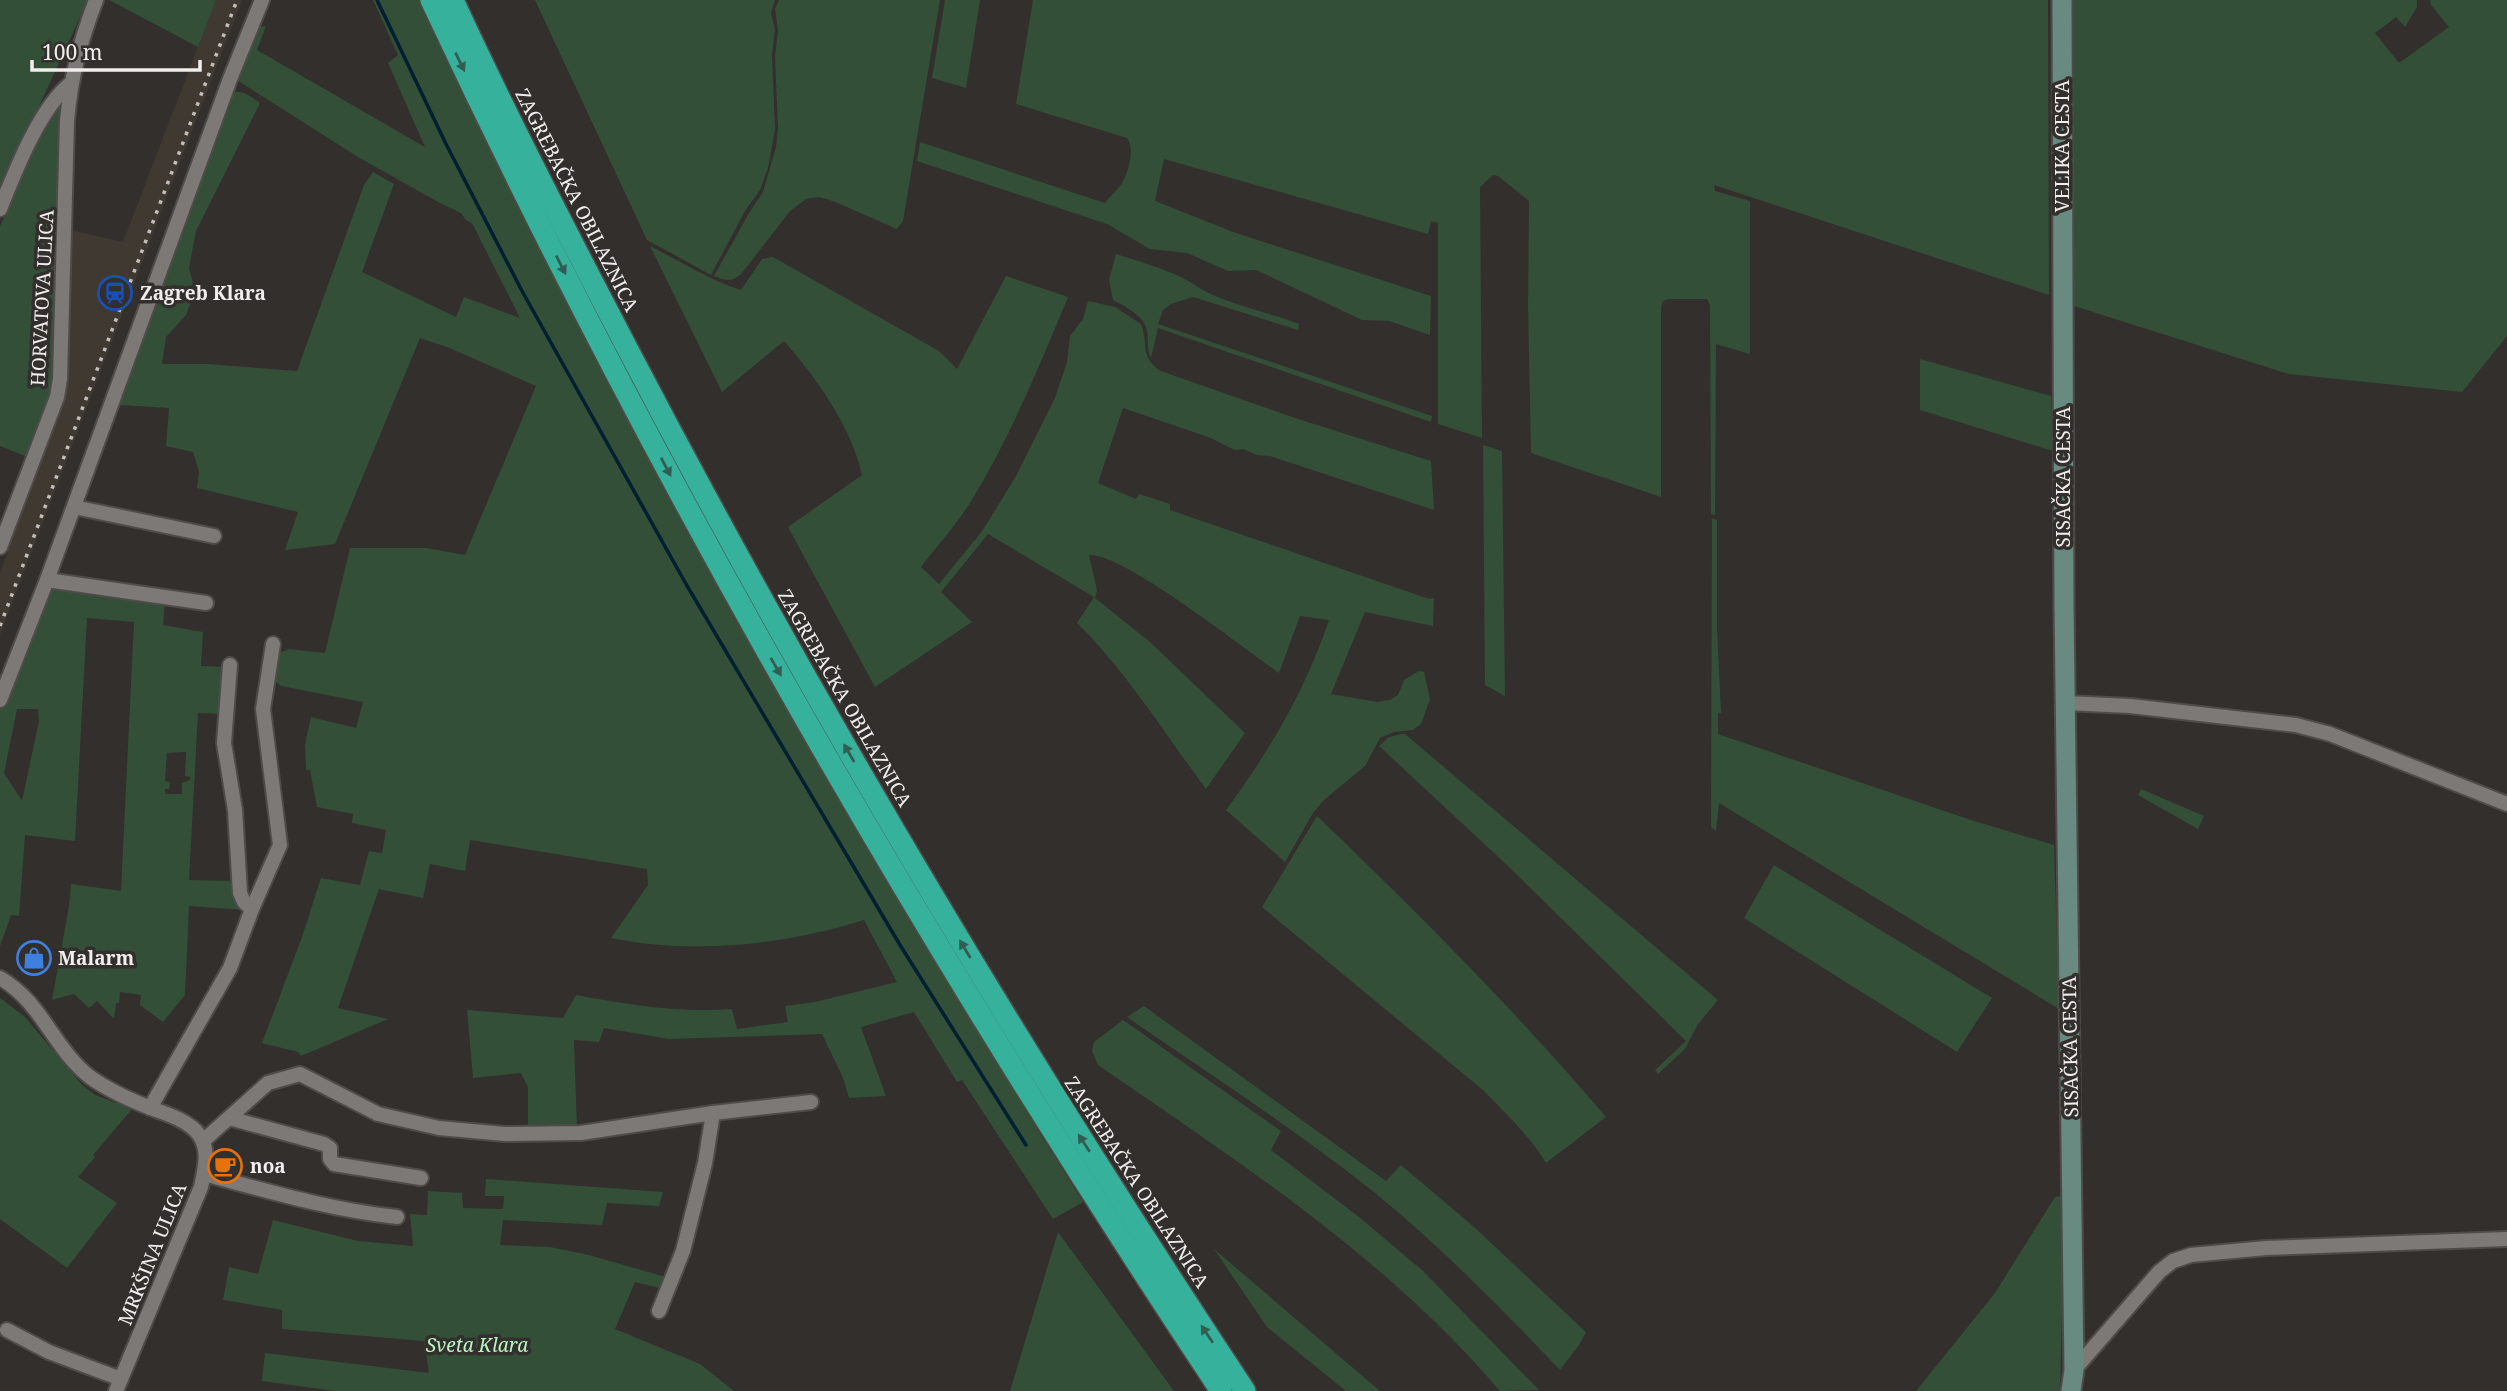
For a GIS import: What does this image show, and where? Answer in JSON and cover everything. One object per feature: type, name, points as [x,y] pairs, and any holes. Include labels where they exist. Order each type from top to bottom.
[{"type":"highway","points":[[431,0],[590,322],[749,620],[927,927],[1051,1129],[1221,1391]]},
{"type":"highway","name":"ZAGREBAČKA OBILAZNICA","points":[[453,0],[553,206],[780,633],[937,903],[1047,1084],[1245,1391]]},
{"type":"main road","name":"VELIKA CESTA","points":[[2062,0],[2063,292]]},
{"type":"main road","name":"SISAČKA CESTA","points":[[2063,292],[2065,703],[2074,1370],[2071,1391]]},
{"type":"street","name":"HORVATOVA ULICA","points":[[0,547],[57,397],[60,379],[70,84],[81,40],[96,0]]},
{"type":"street","points":[[0,700],[47,580],[230,79],[262,0]]},
{"type":"street","name":"HORVATOVA ULICA","points":[[0,209],[16,168],[57,95],[70,84]]},
{"type":"street","points":[[74,506],[214,536]]},
{"type":"street","points":[[47,580],[205,603]]},
{"type":"street","points":[[150,1108],[230,968],[280,845],[263,709],[272,644]]},
{"type":"street","points":[[230,665],[225,723],[226,762],[235,810],[240,893],[244,902],[252,909]]},
{"type":"street","points":[[2065,703],[2130,706],[2296,724],[2330,734],[2507,804]]},
{"type":"street","points":[[0,978],[29,1000],[65,1050],[90,1076],[116,1093],[184,1123],[195,1130],[203,1141],[268,1083],[300,1074],[378,1114],[439,1128],[505,1134],[581,1133],[713,1113],[811,1102]]},
{"type":"street","points":[[659,1311],[683,1251],[705,1163],[713,1113]]},
{"type":"street","points":[[229,1118],[324,1144],[330,1148],[330,1159],[334,1164],[421,1178]]},
{"type":"street","name":"MRKŠINA ULICA","points":[[7,1330],[118,1385],[201,1187],[206,1161],[203,1141]]},
{"type":"street","points":[[204,1174],[307,1201],[397,1217]]},
{"type":"street","points":[[2074,1370],[2159,1272],[2173,1261],[2191,1255],[2266,1248],[2507,1239]]},
{"type":"shaded area","points":[[216,0],[242,0],[0,635],[0,573],[62,403],[71,230],[123,242]]},
{"type":"green space","points":[[0,0],[88,0],[0,191]]},
{"type":"green space","points":[[109,0],[216,0],[198,47]]},
{"type":"green space","points":[[373,0],[419,0],[592,352],[728,605],[902,906],[1083,1202],[1053,1219],[962,1080],[957,1082],[914,1012],[861,1027],[886,1096],[849,1098],[843,1078],[822,1034],[669,1039],[604,1028],[599,1042],[574,1040],[577,1130],[528,1131],[528,1087],[521,1073],[473,1078],[467,1010],[563,1018],[576,995],[654,1007],[732,1009],[737,1029],[788,1022],[785,1006],[815,1002],[897,982],[864,920],[802,936],[739,945],[674,946],[611,938],[648,885],[647,869],[470,840],[465,871],[430,864],[423,898],[379,889],[338,1008],[388,1019],[301,1056],[298,1052],[262,1043],[321,878],[360,885],[369,851],[382,853],[386,830],[352,823],[353,814],[317,807],[310,770],[306,770],[305,744],[311,717],[356,728],[363,702],[281,686],[275,681],[273,667],[279,653],[289,649],[325,653],[350,548],[426,548],[465,555],[536,386],[420,338],[335,544],[285,550],[298,512],[197,488],[199,472],[193,452],[166,446],[169,408],[120,405],[114,423],[110,422],[231,94],[235,92],[246,94],[260,103],[196,231],[189,268],[195,291],[186,315],[166,337],[162,364],[207,364],[297,371],[364,185],[373,172],[394,184],[362,272],[456,317],[464,297],[520,318],[472,223],[461,213],[358,157],[240,82],[238,78],[259,27],[266,26],[257,50],[425,147],[388,63],[398,55]]},
{"type":"green space","points":[[535,0],[775,0],[771,13],[775,30],[772,54],[775,130],[768,168],[760,190],[745,211],[711,275],[647,240]]},
{"type":"green space","points":[[779,0],[940,0],[903,221],[897,229],[833,201],[819,197],[806,199],[790,211],[742,273],[725,280],[714,276],[763,192],[776,147],[778,129],[775,57],[778,30],[775,9]]},
{"type":"green space","points":[[945,0],[980,0],[966,88],[932,78]]},
{"type":"green space","points":[[1033,0],[2048,0],[2049,295],[1714,185],[1715,191],[1750,201],[1750,354],[1716,344],[1715,515],[1711,514],[1710,305],[1707,299],[1668,299],[1663,301],[1661,307],[1661,497],[1531,453],[1529,201],[1498,176],[1493,175],[1480,187],[1482,438],[1438,424],[1438,223],[1431,221],[1428,234],[1164,159],[1155,201],[1236,233],[1431,296],[1430,335],[1389,321],[1362,320],[1256,270],[1228,271],[1187,253],[1150,249],[1107,224],[917,161],[920,142],[1105,203],[1121,184],[1130,159],[1131,147],[1127,138],[1016,104]]},
{"type":"green space","points":[[2073,0],[2417,0],[2417,7],[2405,27],[2396,17],[2375,33],[2399,63],[2449,27],[2430,0],[2507,0],[2507,336],[2462,392],[2289,374],[2074,306]]},
{"type":"green space","points":[[54,106],[65,110],[54,391],[30,458],[0,446],[0,226]]},
{"type":"green space","points":[[650,246],[706,276],[741,290],[762,259],[773,257],[939,351],[957,369],[1006,276],[1068,297],[1023,402],[985,478],[965,511],[921,567],[939,584],[983,530],[1016,476],[1055,398],[1067,362],[1070,336],[1083,319],[1088,301],[1115,307],[1141,324],[1147,356],[1161,371],[1295,418],[1431,461],[1434,510],[1270,456],[1257,455],[1243,449],[1235,450],[1211,438],[1123,408],[1098,483],[1136,499],[1139,494],[1170,504],[1170,510],[1429,599],[1434,598],[1433,626],[1365,612],[1331,694],[1377,702],[1390,700],[1398,695],[1404,680],[1419,671],[1424,672],[1430,699],[1421,724],[1413,730],[1394,732],[1380,738],[1365,766],[1324,800],[1313,813],[1285,862],[1226,810],[1285,719],[1309,671],[1329,620],[1300,616],[1279,673],[1155,585],[1105,558],[1089,555],[1097,590],[1095,598],[1150,642],[1245,733],[1206,789],[1129,682],[1077,623],[1094,597],[988,534],[941,592],[972,622],[875,687],[788,527],[862,475],[841,421],[820,387],[784,341],[722,392]]},
{"type":"green space","points":[[1116,254],[1175,274],[1222,299],[1299,324],[1298,330],[1193,297],[1171,304],[1163,310],[1158,324],[1432,416],[1431,422],[1158,328],[1151,358],[1147,330],[1142,320],[1113,300],[1109,280]]},
{"type":"green space","points":[[1920,359],[2051,396],[2053,451],[1920,410]]},
{"type":"green space","points":[[1483,445],[1502,451],[1505,696],[1485,685]]},
{"type":"green space","points":[[1712,518],[1717,520],[1717,628],[1721,713],[1718,713],[1718,734],[1971,820],[2054,845],[2059,1009],[1719,803],[1716,831],[1711,827]]},
{"type":"green space","points":[[49,587],[165,601],[163,625],[203,632],[201,666],[225,667],[221,714],[198,713],[189,880],[235,881],[245,910],[189,906],[185,995],[163,1022],[140,1005],[141,995],[120,992],[114,1019],[97,1001],[89,1008],[74,994],[52,1000],[71,884],[121,891],[134,622],[87,618],[75,841],[25,835],[19,916],[11,915],[0,946],[0,710],[42,598]],"holes":[[[17,709],[38,709],[39,721],[22,801],[4,773]],[[186,752],[185,776],[190,777],[190,780],[182,783],[182,794],[165,794],[170,782],[165,781],[167,753]]]},
{"type":"green space","points":[[1405,734],[1718,1000],[1698,1024],[1685,1049],[1658,1074],[1655,1070],[1686,1041],[1508,866],[1379,746],[1389,737]]},
{"type":"green space","points":[[2141,789],[2204,816],[2198,829],[2138,795]]},
{"type":"green space","points":[[1317,816],[1465,963],[1537,1038],[1606,1117],[1546,1163],[1525,1134],[1484,1091],[1262,907]]},
{"type":"green space","points":[[1774,865],[1992,998],[1957,1052],[1744,918]]},
{"type":"green space","points":[[0,998],[25,1017],[82,1085],[95,1095],[132,1109],[78,1177],[117,1203],[67,1268],[0,1219]]},
{"type":"green space","points":[[1144,1006],[1386,1181],[1401,1165],[1474,1227],[1586,1332],[1560,1370],[1470,1278],[1375,1193],[1284,1125],[1127,1017]]},
{"type":"green space","points":[[1123,1020],[1281,1131],[1271,1150],[1359,1217],[1423,1271],[1539,1390],[1500,1391],[1456,1343],[1361,1255],[1258,1176],[1098,1065],[1092,1051],[1094,1042]]},
{"type":"green space","name":"Sveta Klara","points":[[486,1179],[663,1192],[659,1206],[607,1203],[602,1225],[503,1220],[500,1245],[550,1247],[669,1278],[664,1289],[635,1282],[615,1329],[700,1364],[734,1391],[335,1391],[262,1381],[265,1353],[429,1373],[424,1341],[282,1329],[282,1310],[223,1300],[229,1267],[258,1274],[273,1220],[358,1241],[413,1246],[410,1214],[427,1215],[428,1191],[462,1193],[463,1208],[503,1209],[504,1196],[485,1196]]},
{"type":"green space","points":[[2065,1195],[2060,1391],[1916,1391],[1995,1293],[2055,1197]]},
{"type":"green space","points":[[1058,1232],[1174,1391],[1010,1391]]},
{"type":"green space","points":[[1214,1249],[1380,1391],[1346,1391],[1267,1327]]},
{"type":"waterway","points":[[377,0],[446,144],[522,291],[686,584],[900,945],[1026,1145]]},
{"type":"railway","points":[[0,626],[237,0]]},
{"type":"place","name":"Zagreb Klara","points":[[115,293]]},
{"type":"place","name":"Malarm","points":[[34,958]]},
{"type":"place","name":"noa","points":[[225,1166]]}]
